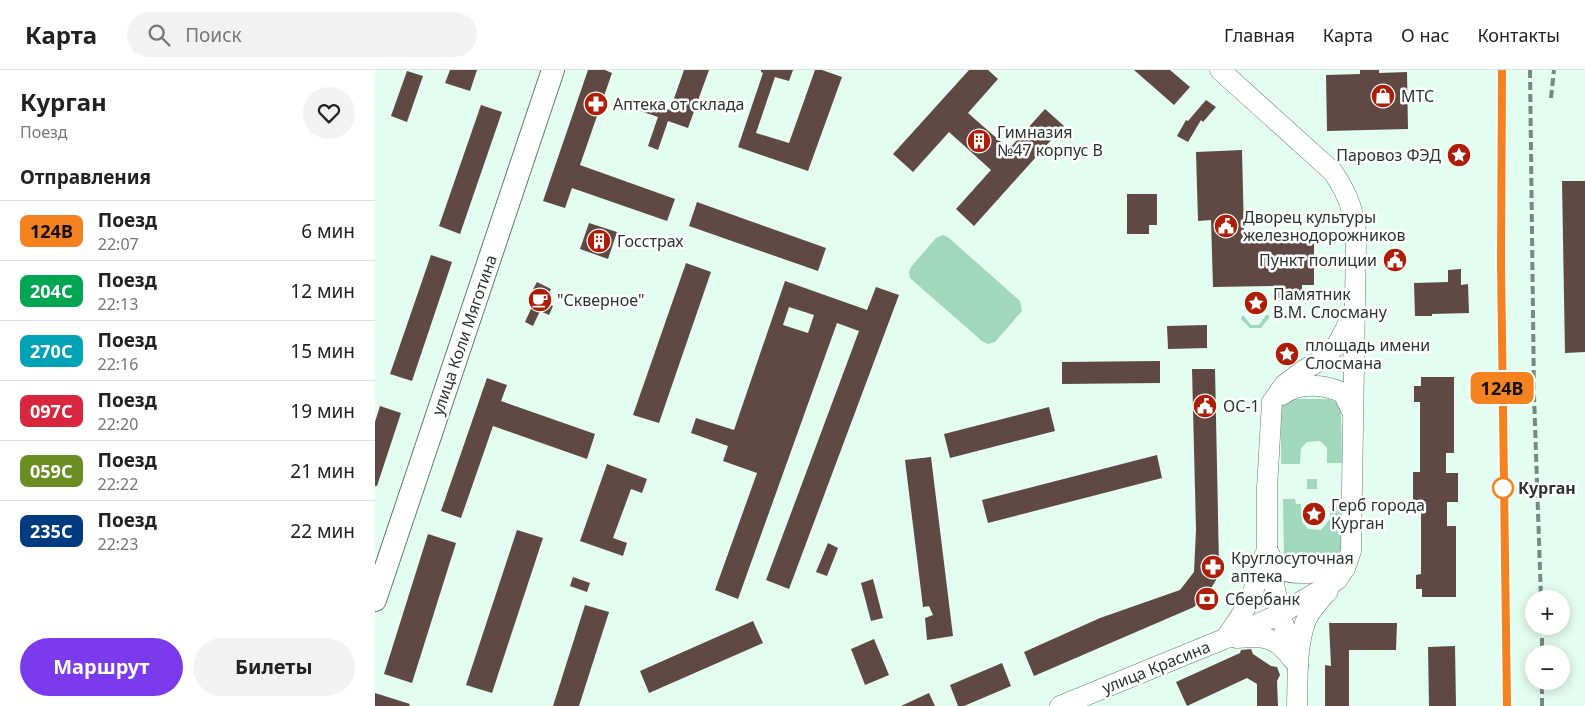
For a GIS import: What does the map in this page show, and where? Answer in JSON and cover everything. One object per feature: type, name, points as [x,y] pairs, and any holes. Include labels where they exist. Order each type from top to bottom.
[{"type":"main road","name":"улица Коли Мяготина","points":[[375,600],[553,70]]},
{"type":"main road","points":[[1220,70],[1333,172],[1345,189],[1352,207],[1355,225],[1352,411],[1344,566],[1305,622],[1298,667],[1297,706]]},
{"type":"main road","points":[[1298,667],[1280,614],[1267,549],[1267,488],[1272,402],[1284,385],[1324,358],[1337,346],[1347,328],[1354,300]]},
{"type":"main road","points":[[1272,402],[1289,389],[1299,386],[1331,387],[1343,392],[1352,411]]},
{"type":"main road","points":[[1267,549],[1276,566],[1286,572],[1296,574],[1344,566]]},
{"type":"main road","points":[[1225,639],[1243,616],[1255,591],[1267,549]]},
{"type":"main road","points":[[1280,614],[1344,566]]},
{"type":"main road","name":"улица Красина","points":[[1060,706],[1225,639],[1280,614]]},
{"type":"main road","points":[[1225,639],[1263,636],[1276,642],[1286,650],[1298,667]]},
{"type":"green space","points":[[943,235],[949,238],[1020,301],[1022,311],[995,342],[988,344],[982,341],[910,278],[909,272],[911,267],[936,238]]},
{"type":"green space","points":[[1266,315],[1269,315],[1269,318],[1261,328],[1250,328],[1241,319],[1244,316],[1251,325],[1259,325]]},
{"type":"green space","points":[[1289,399],[1329,399],[1338,403],[1341,410],[1342,463],[1327,463],[1327,448],[1320,441],[1307,442],[1301,448],[1300,464],[1281,464],[1281,406],[1284,401]]},
{"type":"green space","points":[[1307,479],[1317,479],[1317,489],[1307,489]]},
{"type":"green space","points":[[1283,499],[1295,499],[1296,504],[1301,504],[1302,522],[1308,529],[1321,530],[1330,519],[1330,504],[1343,504],[1343,552],[1340,558],[1335,561],[1289,562],[1284,557]]},
{"type":"building","points":[[450,70],[477,70],[470,91],[445,83]]},
{"type":"building","points":[[588,70],[605,70],[612,73],[580,165],[675,199],[667,221],[572,188],[565,208],[543,201]]},
{"type":"building","points":[[684,70],[709,70],[688,128],[668,121],[658,150],[648,146],[658,117],[640,111],[644,101],[670,110]]},
{"type":"building","points":[[761,70],[793,70],[789,81],[775,77],[756,133],[789,143],[815,70],[822,70],[842,77],[808,171],[738,147],[763,73]]},
{"type":"building","name":"Гимназия №47 корпус В","points":[[969,70],[988,70],[998,79],[968,113],[1009,149],[1045,109],[1064,126],[974,226],[956,209],[991,170],[949,132],[913,172],[893,154]]},
{"type":"building","points":[[1134,70],[1170,70],[1190,87],[1174,105]]},
{"type":"building","points":[[1360,70],[1379,70],[1379,73],[1407,72],[1408,129],[1327,131],[1326,75],[1360,74]]},
{"type":"building","points":[[407,71],[423,76],[407,122],[391,116]]},
{"type":"building","points":[[1206,100],[1216,107],[1203,122],[1201,120],[1188,142],[1177,136],[1186,120],[1188,121]]},
{"type":"building","points":[[481,105],[502,112],[460,234],[439,226]]},
{"type":"building","name":"Дворец культуры железнодорожников","points":[[1242,150],[1244,233],[1314,232],[1314,285],[1302,285],[1302,298],[1278,298],[1277,286],[1213,287],[1211,220],[1198,221],[1196,152]]},
{"type":"building","points":[[1562,181],[1585,181],[1585,352],[1565,353]]},
{"type":"building","points":[[1127,194],[1157,194],[1157,225],[1149,225],[1149,234],[1127,234]]},
{"type":"building","points":[[697,202],[826,248],[818,271],[689,226]]},
{"type":"building","name":"Госстрах","points":[[589,223],[617,232],[608,259],[580,249]]},
{"type":"building","points":[[431,255],[452,262],[412,381],[390,374]]},
{"type":"building","points":[[686,263],[711,272],[659,423],[633,415]]},
{"type":"building","points":[[1461,269],[1461,285],[1468,284],[1469,313],[1415,316],[1414,283],[1448,282],[1448,270]]},
{"type":"building","points":[[785,281],[867,310],[876,287],[899,295],[789,589],[766,580],[859,331],[837,323],[738,599],[715,590],[757,473],[723,461],[728,446],[691,433],[696,418],[734,430]],"holes":[[[789,307],[814,315],[808,333],[783,325]]]},
{"type":"building","name":"\"Скверное\"","points":[[537,282],[551,289],[544,302],[553,306],[549,315],[540,311],[533,326],[525,322],[536,298],[530,295]]},
{"type":"building","points":[[1207,325],[1207,348],[1168,349],[1167,326]]},
{"type":"building","points":[[1160,361],[1160,383],[1062,384],[1062,362]]},
{"type":"building","points":[[1192,369],[1215,369],[1219,564],[1216,580],[1210,590],[1194,607],[1034,676],[1024,652],[1100,618],[1180,590],[1194,572],[1196,530]]},
{"type":"building","points":[[1421,377],[1454,377],[1454,453],[1446,453],[1446,473],[1458,473],[1458,502],[1447,502],[1447,526],[1456,526],[1456,597],[1422,597],[1422,589],[1416,589],[1416,575],[1421,574],[1421,502],[1413,502],[1413,472],[1420,472],[1420,402],[1414,402],[1414,386],[1421,386]]},
{"type":"building","points":[[487,378],[507,385],[501,401],[595,434],[587,459],[493,426],[461,518],[441,511]]},
{"type":"building","points":[[380,406],[401,413],[377,486],[375,486],[375,422]]},
{"type":"building","points":[[1049,407],[1055,431],[950,458],[944,434]]},
{"type":"building","points":[[1157,455],[1162,478],[988,523],[982,500]]},
{"type":"building","points":[[931,457],[953,636],[927,640],[925,618],[933,615],[929,606],[923,607],[905,460]]},
{"type":"building","points":[[607,464],[647,479],[642,493],[631,489],[613,538],[627,543],[623,556],[580,541]]},
{"type":"building","points":[[517,530],[543,538],[492,693],[466,685]]},
{"type":"building","points":[[428,534],[456,543],[412,683],[384,674]]},
{"type":"building","points":[[828,543],[838,548],[827,576],[816,572]]},
{"type":"building","points":[[573,577],[590,583],[587,592],[570,586]]},
{"type":"building","points":[[873,579],[883,618],[871,621],[861,583]]},
{"type":"building","points":[[585,605],[609,612],[579,706],[553,706]]},
{"type":"building","points":[[753,621],[763,643],[649,693],[640,671]]},
{"type":"building","points":[[1329,623],[1397,623],[1396,650],[1349,650],[1349,706],[1325,706],[1325,665],[1331,666]]},
{"type":"building","points":[[874,639],[889,675],[865,685],[851,649]]},
{"type":"building","points":[[1455,646],[1456,706],[1429,706],[1428,647]]},
{"type":"building","points":[[1251,649],[1253,654],[1271,666],[1277,667],[1280,675],[1277,681],[1278,706],[1257,706],[1257,684],[1247,678],[1187,706],[1176,682],[1240,653],[1241,650]]},
{"type":"building","points":[[1002,663],[1011,686],[964,706],[958,706],[950,685]]},
{"type":"building","points":[[375,693],[410,704],[409,706],[375,706]]},
{"type":"building","points":[[929,693],[935,706],[901,706]]},
{"type":"railway","points":[[1502,70],[1501,244],[1507,706]]},
{"type":"railway","points":[[1530,70],[1534,395],[1541,590]]},
{"type":"railway","points":[[1551,98],[1554,70]]},
{"type":"railway","points":[[1542,635],[1542,645]]},
{"type":"railway","points":[[1542,690],[1542,706]]},
{"type":"train","name":"124В","points":[[1502,70],[1501,263],[1507,706]]},
{"type":"place","name":"МТС","points":[[1383,96]]},
{"type":"place","name":"Аптека от склада","points":[[596,104]]},
{"type":"place","name":"Гимназия №47 корпус В","points":[[979,141]]},
{"type":"place","name":"Паровоз ФЭД","points":[[1459,155]]},
{"type":"place","name":"Дворец культуры железнодорожников","points":[[1226,226]]},
{"type":"place","name":"Госстрах","points":[[599,241]]},
{"type":"place","name":"Пункт полиции","points":[[1395,260]]},
{"type":"place","name":"\"Скверное\"","points":[[540,300]]},
{"type":"place","name":"Памятник В.М. Слосману","points":[[1256,303]]},
{"type":"place","name":"площадь имени Слосмана","points":[[1287,354]]},
{"type":"place","name":"ОС-1","points":[[1205,406]]},
{"type":"place","name":"Курган","points":[[1503,488]]},
{"type":"place","name":"Герб города Курган","points":[[1314,514]]},
{"type":"place","name":"Круглосуточная аптека","points":[[1213,567]]},
{"type":"place","name":"Сбербанк","points":[[1207,599]]}]
